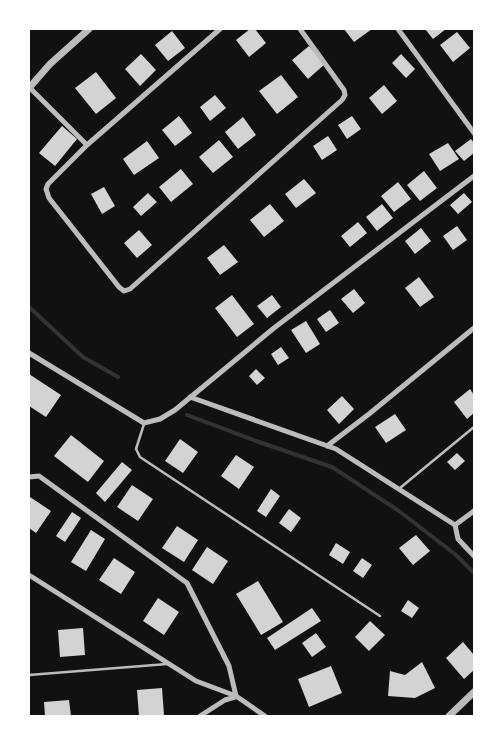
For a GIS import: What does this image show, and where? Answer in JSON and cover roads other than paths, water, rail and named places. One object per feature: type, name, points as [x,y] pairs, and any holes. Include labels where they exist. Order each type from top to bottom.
[{"type":"street","points":[[86,145],[29,87],[50,64],[89,29]]},
{"type":"street","points":[[220,29],[86,145],[48,184],[46,189],[49,198],[124,291],[130,289],[342,100],[345,95],[344,90],[300,29]]},
{"type":"street","points":[[398,29],[474,133]]},
{"type":"street","points":[[29,353],[144,423],[160,419],[174,410],[274,328],[474,176]]},
{"type":"street","points":[[327,446],[474,328]]},
{"type":"street","points":[[190,397],[336,449],[455,525],[458,538],[474,556]]},
{"type":"street","points":[[29,477],[39,476],[187,583],[229,666],[236,696]]},
{"type":"street","points":[[455,525],[474,511]]},
{"type":"street","points":[[29,575],[196,681],[236,696],[265,716]]},
{"type":"street","points":[[449,716],[474,692]]},
{"type":"street","points":[[200,716],[225,700],[236,696]]},
{"type":"lane","points":[[144,423],[136,449],[140,457],[380,616]]},
{"type":"lane","points":[[398,489],[474,427]]},
{"type":"lane","points":[[29,675],[169,664]]},
{"type":"waterway","points":[[29,307],[83,357],[118,377]]},
{"type":"waterway","points":[[187,415],[332,467],[399,511],[456,555],[474,573]]}]
